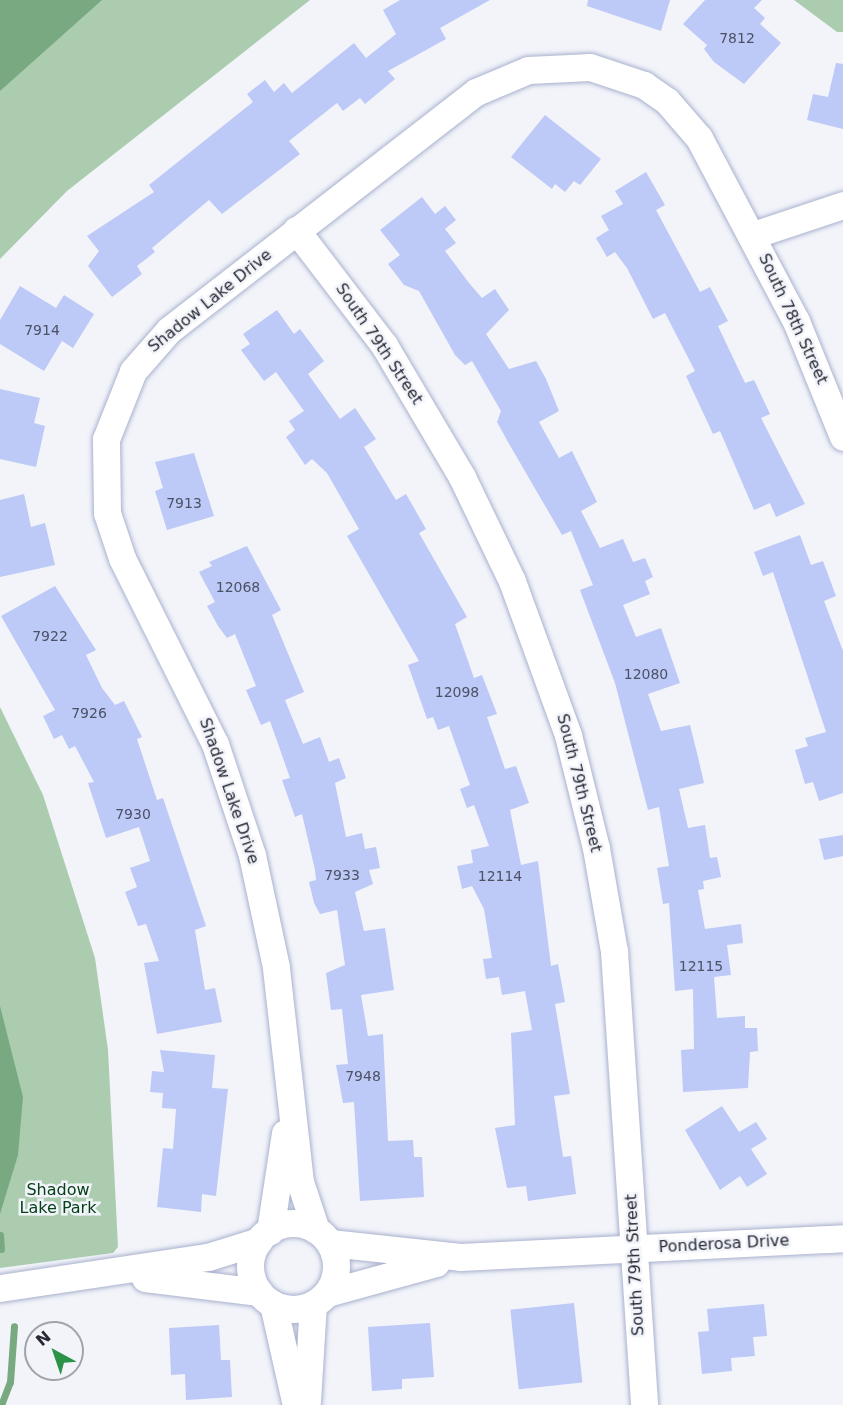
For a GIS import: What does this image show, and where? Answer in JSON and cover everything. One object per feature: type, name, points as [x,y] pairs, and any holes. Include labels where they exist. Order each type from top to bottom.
[{"type":"street","name":"Shadow Lake Drive","points":[[323,1236],[300,1182],[290,1108],[279,987],[252,855],[195,696],[112,536],[103,466],[113,414],[148,350],[297,230],[476,92],[528,70],[561,65],[618,75],[667,101],[699,138],[753,235]]},
{"type":"street","points":[[753,235],[843,205]]},
{"type":"street","name":"South 79th Street","points":[[297,230],[384,345],[434,426],[504,562],[553,688],[586,805],[613,941],[644,1405]]},
{"type":"street","name":"South 78th Street","points":[[753,235],[843,437]]},
{"type":"street","name":"Shadow Lake Drive","points":[[264,1236],[290,1108]]},
{"type":"street","points":[[0,1288],[208,1257],[264,1236],[288,1224],[323,1236],[336,1274],[320,1299],[306,1405]]},
{"type":"street","points":[[264,1236],[251,1272],[266,1298],[296,1405]]},
{"type":"street","name":"Ponderosa Drive","points":[[323,1236],[460,1257],[843,1238]]},
{"type":"street","name":"Ponderosa Drive","points":[[320,1299],[460,1257]]},
{"type":"street","points":[[96,1274],[266,1298],[293,1309],[320,1299]]},
{"type":"green space","points":[[0,0],[310,0],[67,191],[0,259]]},
{"type":"green space","points":[[794,0],[843,0],[843,32],[837,32]]},
{"type":"green space","name":"Shadow Lake Park","points":[[0,707],[43,795],[95,958],[108,1050],[118,1247],[113,1253],[0,1268]]},
{"type":"shaded area","points":[[0,0],[102,0],[0,91]]},
{"type":"shaded area","points":[[0,1006],[23,1097],[18,1155],[0,1214]]},
{"type":"building","points":[[400,0],[490,0],[440,28],[446,39],[388,71],[395,79],[365,104],[360,98],[343,111],[337,103],[289,141],[300,154],[222,214],[209,200],[152,248],[155,252],[137,266],[142,274],[112,297],[88,266],[99,251],[87,236],[154,192],[149,185],[253,102],[247,94],[265,80],[274,92],[284,83],[292,93],[354,43],[366,58],[396,34],[383,10]]},
{"type":"building","points":[[588,0],[670,0],[661,31],[587,6]]},
{"type":"building","points":[[705,0],[762,0],[754,8],[765,18],[760,24],[781,43],[744,84],[714,62],[704,49],[707,45],[683,24]]},
{"type":"building","points":[[836,63],[843,64],[843,129],[807,120],[813,94],[828,97]]},
{"type":"building","points":[[545,115],[601,159],[580,185],[574,181],[565,192],[555,184],[552,189],[511,157]]},
{"type":"building","points":[[646,172],[665,205],[656,210],[700,292],[710,287],[728,321],[718,326],[745,383],[754,380],[770,414],[761,418],[805,504],[776,517],[770,503],[754,510],[720,431],[713,434],[686,376],[695,371],[665,313],[653,319],[627,268],[615,252],[607,257],[596,238],[609,230],[601,216],[623,204],[615,191]]},
{"type":"building","points":[[422,197],[435,214],[445,206],[456,220],[445,229],[456,243],[445,251],[469,283],[482,298],[495,289],[509,310],[486,334],[509,369],[536,361],[546,379],[559,411],[539,422],[559,458],[572,451],[597,502],[581,511],[600,548],[623,539],[633,562],[645,558],[653,577],[645,581],[650,594],[623,605],[636,637],[661,628],[680,683],[648,694],[661,731],[690,725],[697,753],[704,783],[679,789],[688,828],[705,825],[710,858],[717,857],[721,877],[703,881],[704,889],[698,890],[705,929],[741,924],[743,943],[727,945],[731,975],[714,977],[717,1018],[745,1016],[745,1028],[757,1028],[758,1051],[750,1052],[748,1088],[683,1092],[681,1050],[694,1049],[693,989],[675,991],[669,903],[663,904],[657,868],[669,866],[659,807],[648,810],[615,683],[580,590],[593,585],[571,531],[562,535],[497,422],[501,411],[472,361],[465,365],[455,355],[419,291],[404,285],[388,264],[400,255],[380,230]]},
{"type":"building","points":[[20,286],[56,308],[64,295],[94,314],[73,348],[62,341],[44,371],[0,344],[0,320]]},
{"type":"building","points":[[277,310],[294,334],[300,329],[324,361],[308,374],[340,419],[355,408],[376,439],[364,447],[396,500],[406,494],[426,529],[419,533],[467,617],[455,624],[474,678],[482,675],[497,714],[487,717],[505,769],[516,766],[529,803],[510,810],[521,865],[538,861],[551,966],[558,964],[565,1002],[555,1004],[570,1094],[554,1096],[563,1157],[571,1156],[576,1194],[528,1201],[526,1186],[507,1188],[495,1128],[515,1125],[511,1033],[532,1030],[525,991],[502,995],[499,977],[486,979],[483,959],[492,958],[484,909],[472,886],[462,889],[457,866],[473,863],[471,850],[489,846],[474,805],[467,808],[460,789],[470,785],[449,726],[438,730],[433,717],[427,719],[408,665],[419,661],[347,536],[359,529],[327,473],[312,459],[305,465],[286,437],[295,430],[289,421],[304,411],[276,372],[264,381],[241,350],[250,344],[243,334]]},
{"type":"building","points":[[0,389],[40,398],[34,423],[45,426],[36,467],[0,459]]},
{"type":"building","points":[[194,453],[214,516],[167,530],[155,491],[163,488],[155,462]]},
{"type":"building","points":[[24,494],[31,527],[45,523],[55,565],[0,577],[0,500]]},
{"type":"building","points":[[800,535],[811,565],[823,561],[836,596],[824,601],[843,651],[843,793],[819,801],[813,782],[805,784],[795,750],[808,746],[805,738],[826,732],[773,572],[763,576],[754,552]]},
{"type":"building","points":[[247,546],[281,610],[272,615],[304,692],[285,700],[303,744],[320,737],[329,762],[339,758],[346,778],[335,783],[346,837],[362,833],[365,849],[376,847],[380,868],[369,870],[373,884],[355,892],[364,931],[385,928],[394,990],[361,995],[368,1036],[383,1034],[388,1141],[413,1140],[414,1157],[422,1157],[424,1197],[360,1201],[354,1102],[343,1103],[336,1065],[348,1064],[342,1009],[331,1010],[326,973],[345,965],[337,910],[320,914],[314,903],[309,882],[316,880],[315,870],[302,814],[295,817],[282,780],[290,778],[270,721],[261,725],[246,690],[256,686],[235,634],[227,638],[218,626],[207,606],[215,602],[199,572],[212,566],[209,562]]},
{"type":"building","points":[[55,586],[96,650],[86,655],[102,688],[115,705],[124,701],[142,737],[137,739],[157,800],[163,798],[206,926],[195,930],[205,990],[215,988],[222,1022],[157,1034],[144,963],[159,961],[146,924],[138,926],[125,892],[137,887],[130,868],[150,861],[139,827],[106,838],[88,783],[94,782],[75,746],[69,749],[62,735],[54,739],[43,716],[55,710],[1,616]]},
{"type":"building","points":[[843,835],[843,856],[824,860],[819,839]]},
{"type":"building","points":[[160,1050],[215,1055],[212,1088],[228,1089],[216,1196],[202,1194],[201,1212],[157,1207],[163,1148],[173,1149],[176,1109],[162,1108],[163,1093],[150,1092],[152,1071],[164,1072]]},
{"type":"building","points":[[722,1106],[739,1132],[756,1122],[767,1139],[751,1149],[767,1174],[747,1187],[740,1176],[720,1190],[685,1130]]},
{"type":"building","points":[[574,1303],[582,1383],[519,1389],[510,1310]]},
{"type":"building","points":[[764,1304],[767,1336],[753,1337],[755,1356],[731,1358],[732,1371],[702,1374],[698,1332],[709,1331],[707,1309]]},
{"type":"building","points":[[430,1323],[434,1377],[402,1379],[402,1389],[372,1391],[368,1327]]},
{"type":"building","points":[[219,1325],[221,1360],[230,1360],[232,1397],[186,1400],[185,1374],[171,1375],[169,1328]]},
{"type":"waterway","points":[[0,1235],[1,1249]]},
{"type":"waterway","points":[[1,1405],[10,1382],[14,1326]]}]
